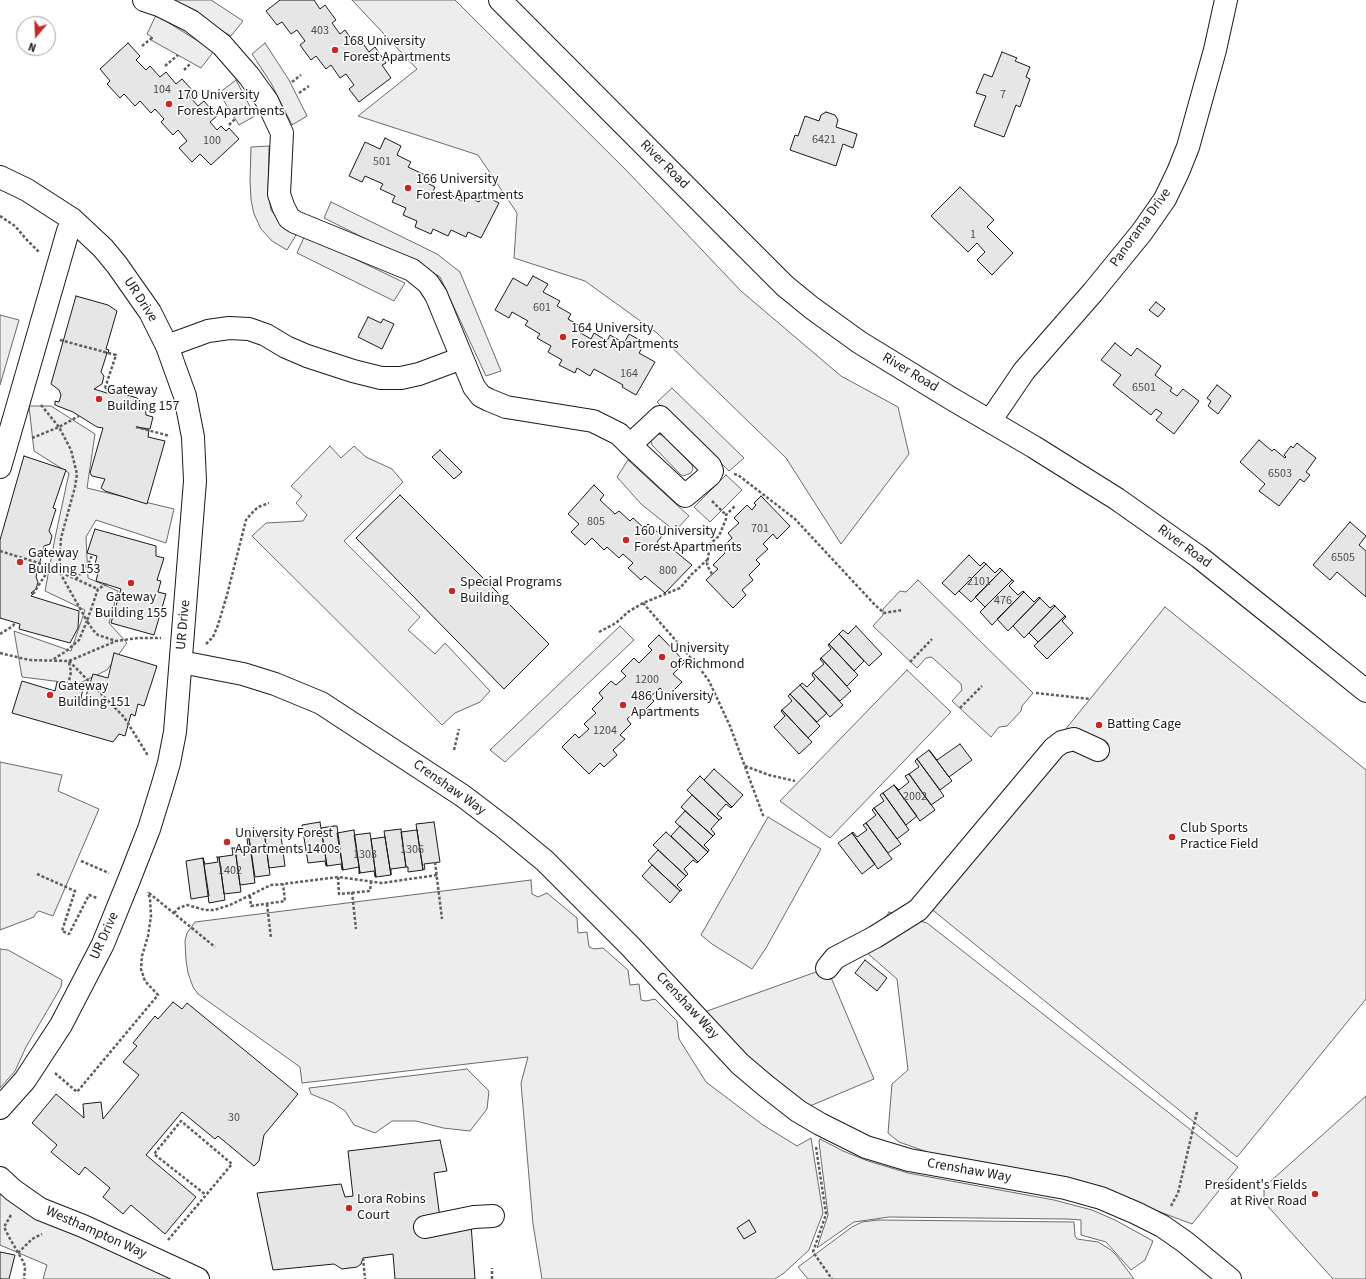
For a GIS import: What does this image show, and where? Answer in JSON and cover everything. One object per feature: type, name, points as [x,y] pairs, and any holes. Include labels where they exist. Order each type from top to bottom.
[{"type":"street","points":[[144,0],[191,21],[222,45],[249,76],[267,101],[282,133],[279,194],[289,218],[295,222],[412,270],[428,283],[436,295],[474,387],[482,396],[506,406],[593,421],[619,434],[630,445]]},
{"type":"street","name":"River Road","points":[[500,0],[785,286],[812,308],[859,342],[1034,447],[1117,499],[1199,557],[1366,691]]},
{"type":"street","name":"Panorama Drive","points":[[990,421],[1024,371],[1093,292],[1142,232],[1165,199],[1188,147],[1226,0]]},
{"type":"street","name":"UR Drive","points":[[0,177],[27,190],[72,219],[103,248],[135,289],[150,312],[167,346],[185,396],[193,437],[194,462],[194,500],[181,662],[175,732],[169,763],[149,829],[103,944],[61,1025],[25,1080],[0,1108]]},
{"type":"street","points":[[3,458],[68,231]]},
{"type":"street","points":[[167,346],[208,331],[229,328],[249,329],[266,335],[286,347],[307,356],[353,371],[381,378],[401,378],[462,358]]},
{"type":"street","name":"Crenshaw Way","points":[[181,662],[243,674],[299,693],[321,703],[463,796],[545,861],[630,946],[740,1064],[798,1111],[820,1124],[866,1147],[908,1160],[1065,1188],[1102,1198],[1162,1226],[1185,1242],[1230,1279]]},
{"type":"street","points":[[827,968],[835,958],[875,937],[918,910],[1054,748],[1062,742],[1074,739],[1098,750]]},
{"type":"street","name":"Westhampton Way","points":[[0,1178],[13,1190],[40,1209],[82,1226],[198,1279]]},
{"type":"street","points":[[425,1227],[474,1217],[493,1216]]},
{"type":"path","points":[[142,46],[152,37]]},
{"type":"path","points":[[165,66],[178,55]]},
{"type":"path","points":[[184,70],[191,63]]},
{"type":"path","points":[[292,82],[301,76]]},
{"type":"path","points":[[299,93],[309,86]]},
{"type":"path","points":[[210,97],[221,93]]},
{"type":"path","points":[[229,125],[235,119]]},
{"type":"path","points":[[0,216],[15,226],[40,253],[59,261]]},
{"type":"path","points":[[38,333],[116,356],[105,388]]},
{"type":"path","points":[[21,393],[40,404],[59,427],[71,450],[76,474],[75,487],[62,538],[59,571],[93,630],[98,635],[116,641]]},
{"type":"path","points":[[3,458],[79,416]]},
{"type":"path","points":[[136,427],[173,437]]},
{"type":"path","points":[[728,472],[738,475],[795,520],[869,599],[884,612],[902,610]]},
{"type":"path","points":[[208,642],[213,637],[228,596],[246,520],[258,507],[269,502]]},
{"type":"path","points":[[712,574],[707,565],[710,544],[719,536],[726,519],[726,515],[735,506]]},
{"type":"path","points":[[721,510],[726,515]]},
{"type":"path","points":[[0,551],[42,564],[98,589]]},
{"type":"path","points":[[75,579],[89,563],[92,555]]},
{"type":"path","points":[[599,632],[616,623],[628,612],[680,588],[707,560]]},
{"type":"path","points":[[33,594],[46,574],[52,569]]},
{"type":"path","points":[[52,660],[65,652],[79,640],[98,589],[107,584]]},
{"type":"path","points":[[643,604],[698,666],[709,681],[730,726],[764,818]]},
{"type":"path","points":[[0,634],[13,626],[15,622]]},
{"type":"path","points":[[0,653],[29,660],[69,661],[116,641],[138,638],[165,637]]},
{"type":"path","points":[[910,662],[932,639]]},
{"type":"path","points":[[68,685],[72,672],[69,661]]},
{"type":"path","points":[[69,661],[124,717],[147,754],[151,755]]},
{"type":"path","points":[[960,708],[982,686]]},
{"type":"path","points":[[1036,692],[1090,699]]},
{"type":"path","points":[[454,750],[459,729]]},
{"type":"path","points":[[745,766],[769,775],[795,781]]},
{"type":"path","points":[[81,861],[110,873]]},
{"type":"path","points":[[435,862],[442,919]]},
{"type":"path","points":[[37,874],[75,891],[62,931],[69,934],[89,895],[97,898]]},
{"type":"path","points":[[174,913],[187,905],[205,910],[214,910],[230,905],[271,886],[283,884],[338,877],[382,883],[437,875]]},
{"type":"path","points":[[338,877],[339,894],[370,891],[371,882]]},
{"type":"path","points":[[250,896],[251,906],[285,901],[283,884]]},
{"type":"path","points":[[145,887],[215,947]]},
{"type":"path","points":[[50,1069],[77,1092],[158,995],[145,981],[141,969],[142,956],[148,936],[150,921],[149,892]]},
{"type":"path","points":[[352,892],[356,929]]},
{"type":"path","points":[[267,904],[271,938]]},
{"type":"path","points":[[1162,1226],[1178,1193],[1197,1112]]},
{"type":"path","points":[[168,1240],[206,1195],[232,1164],[181,1121],[154,1154],[206,1195]]},
{"type":"path","points":[[817,1151],[826,1214],[813,1252],[832,1279]]},
{"type":"path","points":[[8,1219],[4,1227],[25,1268],[24,1279]]},
{"type":"path","points":[[18,1253],[36,1236],[43,1234],[48,1235]]},
{"type":"path","points":[[363,1258],[366,1279]]},
{"type":"path","points":[[492,1268],[492,1279]]},
{"type":"shaded area","points":[[168,0],[211,0],[243,21],[231,36]]},
{"type":"shaded area","points":[[352,0],[455,0],[627,171],[741,291],[841,376],[898,407],[909,454],[841,544],[786,458],[657,333],[585,281],[514,258],[517,213],[478,155],[358,116],[417,69]]},
{"type":"shaded area","points":[[156,15],[214,51],[201,68],[151,40],[153,38],[147,34]]},
{"type":"shaded area","points":[[265,43],[289,80],[307,116],[292,125],[271,83],[252,54]]},
{"type":"shaded area","points":[[236,80],[255,116],[239,125],[219,93]]},
{"type":"shaded area","points":[[269,146],[268,193],[271,210],[282,225],[296,235],[287,250],[272,241],[261,229],[254,214],[251,200],[251,147]]},
{"type":"shaded area","points":[[331,202],[437,254],[460,272],[501,371],[486,376],[440,277],[324,218]]},
{"type":"shaded area","points":[[305,235],[405,283],[394,301],[297,253]]},
{"type":"shaded area","points":[[0,315],[19,320],[0,385]]},
{"type":"shaded area","points":[[672,388],[744,458],[729,471],[657,402]]},
{"type":"shaded area","points":[[29,406],[51,406],[95,434],[87,488],[174,509],[166,543],[96,520],[86,537],[88,578],[118,591],[109,623],[127,643],[107,670],[78,684],[22,677],[14,631],[71,651],[85,610],[45,591],[69,473],[34,451]]},
{"type":"shaded area","points":[[656,434],[664,436],[692,465],[693,469],[691,473],[683,476],[680,474],[652,445],[651,441]]},
{"type":"shaded area","points":[[330,446],[341,458],[354,446],[366,457],[392,469],[403,482],[344,541],[420,617],[408,630],[435,654],[445,643],[490,691],[480,702],[455,713],[442,725],[252,536],[266,523],[303,521],[307,515],[296,503],[302,496],[291,486]]},
{"type":"shaded area","points":[[628,460],[689,516],[675,531],[641,504],[617,477]]},
{"type":"shaded area","points":[[726,475],[742,490],[710,522],[694,507]]},
{"type":"shaded area","points":[[918,580],[1033,693],[1022,706],[1021,711],[1007,726],[999,727],[991,737],[952,701],[962,690],[961,684],[931,657],[926,658],[917,668],[873,626],[883,615],[883,609],[900,591],[906,592]]},
{"type":"shaded area","name":"Club Sports Practice Field","points":[[1165,607],[1366,770],[1366,999],[1237,1157],[924,903]]},
{"type":"shaded area","points":[[620,626],[634,640],[505,762],[490,750]]},
{"type":"shaded area","points":[[907,670],[951,712],[830,838],[780,801]]},
{"type":"shaded area","points":[[0,762],[62,775],[58,791],[99,809],[53,916],[39,911],[34,917],[0,930]]},
{"type":"shaded area","points":[[768,817],[821,849],[766,948],[752,969],[712,944],[701,935]]},
{"type":"shaded area","points":[[531,880],[532,894],[538,897],[547,893],[577,918],[578,933],[587,932],[589,947],[594,949],[603,948],[628,970],[630,985],[639,984],[641,1000],[646,1001],[655,999],[677,1021],[679,1039],[706,1082],[763,1125],[797,1146],[811,1138],[823,1213],[809,1250],[784,1273],[775,1279],[542,1279],[533,1224],[521,1083],[528,1057],[302,1083],[300,1067],[198,994],[193,987],[188,973],[185,941],[187,933],[195,922]]},
{"type":"shaded area","points":[[889,912],[927,923],[1238,1167],[1192,1224],[1091,1186],[933,1154],[899,1142],[888,1133],[892,1084],[908,1070],[897,979],[865,951]]},
{"type":"shaded area","points":[[0,949],[8,950],[62,980],[61,987],[26,1047],[15,1071],[0,1088]]},
{"type":"shaded area","points":[[827,968],[874,1079],[798,1111],[696,1015]]},
{"type":"shaded area","points":[[467,1069],[489,1091],[487,1109],[470,1131],[443,1128],[416,1121],[392,1121],[375,1133],[354,1125],[345,1111],[333,1103],[311,1094],[309,1088]]},
{"type":"shaded area","name":"President's Fields at River Road","points":[[1366,1096],[1366,1279],[1333,1279],[1264,1202],[1264,1187]]},
{"type":"shaded area","points":[[820,1139],[843,1151],[868,1161],[908,1173],[1054,1200],[1092,1210],[1115,1220],[1153,1241],[1145,1260],[1131,1270],[1106,1242],[1081,1235],[1081,1220],[889,1217],[854,1222],[817,1248],[828,1215],[819,1142]]},
{"type":"shaded area","points":[[0,1192],[174,1279],[43,1279],[47,1265],[0,1245]]},
{"type":"shaded area","points":[[878,1220],[1074,1222],[1075,1236],[1077,1239],[1098,1242],[1111,1250],[1134,1279],[808,1279],[798,1267],[852,1227],[862,1222]]},
{"type":"building","name":"168 University Forest Apartments","points":[[280,0],[314,0],[320,9],[325,5],[336,20],[332,23],[340,34],[345,30],[354,43],[360,39],[369,52],[375,47],[386,63],[382,65],[391,78],[359,102],[349,89],[354,85],[346,74],[340,78],[331,65],[326,69],[316,56],[311,60],[300,45],[305,41],[297,30],[291,34],[282,22],[277,25],[266,11]]},
{"type":"building","name":"170 University Forest Apartments","points":[[128,43],[140,56],[136,60],[146,70],[150,66],[160,77],[166,72],[176,84],[182,79],[194,92],[189,96],[198,106],[204,101],[217,116],[210,122],[217,130],[221,126],[226,131],[229,128],[239,139],[211,165],[200,154],[192,162],[179,148],[187,141],[178,130],[173,135],[161,122],[164,119],[155,109],[151,113],[140,101],[135,106],[124,94],[120,98],[107,84],[110,81],[100,69]]},
{"type":"building","points":[[1002,52],[1017,58],[1015,61],[1030,67],[1026,77],[1030,79],[1020,107],[1016,105],[1004,137],[974,126],[986,96],[976,93],[984,74],[992,77]]},
{"type":"building","points":[[826,112],[835,115],[838,120],[836,127],[857,134],[853,148],[843,144],[836,166],[790,150],[795,135],[798,136],[805,116],[819,121],[821,115]]},
{"type":"building","name":"166 University Forest Apartments","points":[[385,138],[401,146],[397,155],[411,162],[408,167],[425,175],[423,181],[435,187],[432,194],[444,199],[447,193],[462,201],[465,195],[479,202],[483,195],[499,203],[481,238],[468,232],[466,237],[451,230],[448,236],[433,229],[431,234],[415,227],[417,221],[403,215],[406,208],[392,202],[395,196],[380,189],[383,184],[365,176],[362,182],[349,176],[365,142],[380,149]]},
{"type":"building","points":[[960,187],[994,220],[987,227],[1013,253],[992,275],[977,260],[985,252],[977,243],[968,252],[931,216]]},
{"type":"building","name":"164 University Forest Apartments","points":[[533,276],[548,284],[543,292],[560,301],[557,306],[571,314],[568,319],[582,327],[579,332],[591,339],[594,333],[607,341],[610,335],[624,343],[629,334],[645,343],[639,353],[655,362],[636,395],[622,387],[623,385],[594,369],[590,376],[577,368],[575,373],[559,365],[562,360],[548,352],[551,346],[537,338],[540,334],[525,325],[528,321],[512,312],[509,318],[495,310],[513,278],[527,286]]},
{"type":"building","name":"Gateway Building 157","points":[[76,296],[108,305],[117,311],[106,349],[109,350],[108,353],[103,352],[107,353],[101,372],[104,376],[102,384],[94,389],[110,394],[105,388],[137,398],[145,405],[146,415],[153,417],[150,429],[136,427],[149,430],[148,437],[165,441],[147,504],[105,491],[101,488],[105,479],[92,476],[90,473],[103,428],[97,427],[73,412],[55,405],[55,401],[59,402],[61,395],[59,390],[51,384]]},
{"type":"building","points":[[1156,302],[1165,309],[1158,317],[1149,310]]},
{"type":"building","points":[[368,317],[381,323],[383,319],[394,324],[382,349],[358,337]]},
{"type":"building","points":[[1115,343],[1131,356],[1137,348],[1161,366],[1155,375],[1172,388],[1170,391],[1177,396],[1183,389],[1199,401],[1174,434],[1156,420],[1162,413],[1156,409],[1151,415],[1113,385],[1121,375],[1101,360]]},
{"type":"building","points":[[1217,385],[1231,396],[1218,414],[1208,406],[1211,401],[1207,398]]},
{"type":"building","points":[[1259,440],[1272,451],[1274,449],[1285,458],[1286,457],[1284,455],[1291,446],[1293,448],[1297,443],[1316,458],[1306,472],[1310,475],[1304,482],[1300,479],[1279,506],[1259,491],[1265,484],[1240,462]]},
{"type":"building","points":[[440,450],[462,472],[454,479],[432,457]]},
{"type":"building","name":"Gateway Building 153","points":[[24,456],[66,470],[53,508],[56,509],[49,531],[52,536],[50,544],[44,546],[36,577],[38,582],[36,589],[31,593],[33,594],[31,596],[79,611],[78,628],[70,643],[19,629],[20,624],[0,618],[0,540]]},
{"type":"building","name":"160 University Forest Apartments","points":[[594,485],[604,495],[600,500],[615,514],[619,511],[630,521],[633,518],[644,528],[648,524],[662,536],[657,542],[667,551],[670,547],[692,565],[665,593],[645,576],[641,580],[628,568],[633,563],[623,554],[619,558],[607,547],[604,550],[592,538],[585,545],[571,532],[579,524],[568,514]]},
{"type":"building","name":"Special Programs Building","points":[[400,495],[549,644],[504,689],[356,538]]},
{"type":"building","points":[[761,496],[790,526],[777,539],[773,534],[763,544],[768,549],[756,560],[760,564],[749,575],[753,580],[742,590],[746,595],[733,608],[706,580],[718,569],[713,565],[725,553],[721,549],[732,538],[728,533],[739,523],[734,518],[747,505],[752,510],[756,505],[754,503]]},
{"type":"building","points":[[1350,522],[1366,536],[1359,545],[1366,551],[1366,597],[1337,572],[1330,580],[1313,565]]},
{"type":"building","name":"Gateway Building 155","points":[[95,529],[156,546],[156,556],[164,558],[157,580],[161,581],[158,592],[166,594],[154,635],[111,623],[121,589],[96,581],[100,565],[95,564],[97,556],[87,553]]},
{"type":"building","points":[[969,555],[980,566],[984,562],[986,564],[955,595],[942,583]]},
{"type":"building","points":[[986,564],[995,573],[1000,568],[1002,570],[971,602],[959,591]]},
{"type":"building","points":[[1002,570],[1012,580],[985,607],[975,597]]},
{"type":"building","points":[[1012,580],[1014,581],[1009,586],[1018,595],[1023,591],[1024,592],[992,625],[980,612]]},
{"type":"building","points":[[1024,592],[1034,602],[1039,597],[1040,598],[1008,631],[997,619]]},
{"type":"building","points":[[1040,598],[1050,608],[1054,605],[1055,606],[1024,638],[1013,626]]},
{"type":"building","points":[[1055,606],[1065,616],[1038,642],[1029,633]]},
{"type":"building","points":[[1065,616],[1066,617],[1062,621],[1073,633],[1047,659],[1034,646]]},
{"type":"building","points":[[856,626],[882,654],[869,666],[839,634],[843,630],[848,634]]},
{"type":"building","points":[[839,634],[864,661],[854,671],[829,644]]},
{"type":"building","name":"486 University Apartments","points":[[659,635],[685,662],[673,674],[682,682],[668,696],[660,688],[650,697],[654,701],[641,714],[637,710],[627,719],[631,724],[620,735],[625,739],[613,750],[617,755],[604,767],[600,763],[589,774],[562,747],[575,734],[579,738],[589,729],[584,724],[596,713],[592,709],[603,698],[599,693],[611,681],[616,685],[626,676],[621,671],[634,658],[639,663],[652,650],[648,646]]},
{"type":"building","points":[[829,644],[858,675],[847,686],[821,658],[831,649],[828,645]]},
{"type":"building","name":"Gateway Building 151","points":[[114,653],[157,666],[144,706],[138,704],[135,716],[131,714],[125,736],[119,734],[113,742],[12,713],[22,681],[55,691],[57,682],[83,689],[81,698],[85,699],[93,674],[108,678]]},
{"type":"building","points":[[821,658],[851,691],[840,701],[813,673],[824,664],[820,659]]},
{"type":"building","points":[[813,673],[843,705],[830,717],[800,685],[802,683],[807,687],[815,679],[812,675]]},
{"type":"building","points":[[800,685],[827,713],[817,722],[790,694]]},
{"type":"building","points":[[790,694],[820,726],[808,738],[782,710],[792,701],[788,696]]},
{"type":"building","points":[[782,710],[812,742],[799,754],[774,727],[785,716],[781,711]]},
{"type":"building","points":[[960,744],[972,760],[949,777],[929,750],[937,760]]},
{"type":"building","points":[[929,750],[952,781],[940,790],[917,759]]},
{"type":"building","points":[[917,759],[944,796],[931,805],[909,774],[919,767],[915,761]]},
{"type":"building","points":[[714,769],[743,795],[732,807],[704,780]]},
{"type":"building","points":[[909,774],[935,810],[920,821],[894,785],[899,790],[909,782],[905,776]]},
{"type":"building","points":[[700,776],[732,807],[731,808],[726,804],[717,814],[722,818],[719,820],[687,790]]},
{"type":"building","points":[[894,785],[917,816],[906,825],[883,793]]},
{"type":"building","points":[[883,793],[909,830],[897,839],[874,808],[884,801],[880,795]]},
{"type":"building","points":[[692,795],[719,820],[711,829],[715,834],[713,836],[681,807]]},
{"type":"building","points":[[874,808],[901,844],[888,853],[866,823],[876,815],[872,810]]},
{"type":"building","points":[[685,811],[713,836],[704,845],[709,850],[708,852],[675,822]]},
{"type":"building","points":[[320,822],[327,866],[325,861],[308,863],[302,825]]},
{"type":"building","points":[[434,822],[440,862],[424,864],[425,869],[423,870],[416,824]]},
{"type":"building","points":[[866,823],[892,859],[878,869],[852,833],[853,832],[857,837],[867,830],[863,825]]},
{"type":"building","points":[[337,826],[343,870],[341,864],[327,866],[321,828]]},
{"type":"building","points":[[680,826],[708,852],[698,862],[671,836]]},
{"type":"building","points":[[280,829],[285,866],[269,868],[264,831]]},
{"type":"building","points":[[401,829],[406,867],[391,869],[391,875],[384,831]]},
{"type":"building","points":[[354,830],[360,873],[359,874],[359,867],[343,870],[337,833]]},
{"type":"building","points":[[417,830],[423,870],[408,872],[401,832]]},
{"type":"building","points":[[262,831],[264,831],[270,875],[255,877],[249,838],[262,836]]},
{"type":"building","points":[[666,832],[698,862],[697,863],[693,860],[684,869],[688,874],[686,876],[653,845]]},
{"type":"building","points":[[370,833],[376,877],[374,871],[360,873],[354,835]]},
{"type":"building","points":[[852,833],[875,864],[862,874],[838,843]]},
{"type":"building","points":[[385,837],[391,875],[376,877],[371,839]]},
{"type":"building","points":[[249,838],[255,883],[240,885],[235,848],[248,846],[247,839]]},
{"type":"building","points":[[232,848],[235,848],[241,892],[224,894],[219,857],[233,855]]},
{"type":"building","points":[[658,850],[686,876],[677,885],[682,890],[680,891],[648,861]]},
{"type":"building","points":[[217,857],[219,857],[225,900],[209,903],[203,858],[205,864],[218,862]]},
{"type":"building","points":[[203,858],[209,896],[191,899],[186,861]]},
{"type":"building","points":[[652,865],[680,891],[670,903],[642,876]]},
{"type":"building","points":[[865,960],[887,978],[877,991],[855,973]]},
{"type":"building","points":[[173,1002],[182,1009],[187,1003],[298,1094],[264,1135],[259,1161],[254,1166],[218,1136],[215,1139],[182,1112],[146,1155],[196,1197],[165,1234],[131,1205],[123,1214],[103,1197],[110,1188],[85,1167],[79,1175],[51,1152],[57,1145],[32,1123],[56,1094],[84,1118],[83,1104],[101,1102],[103,1119],[139,1075],[123,1062],[137,1046],[133,1043],[155,1016],[158,1019]]},
{"type":"building","name":"Lora Robins Court","points":[[440,1140],[447,1171],[434,1173],[440,1218],[471,1224],[475,1279],[395,1279],[393,1254],[363,1258],[361,1264],[357,1267],[342,1269],[334,1264],[273,1270],[257,1193],[341,1184],[345,1197],[353,1196],[348,1151]]},
{"type":"building","points":[[749,1220],[756,1232],[744,1239],[737,1228]]},
{"type":"building","points":[[0,1252],[15,1255],[9,1279],[0,1279]]},
{"type":"place","name":"168 University Forest Apartments","points":[[335,50]]},
{"type":"place","name":"170 University Forest Apartments","points":[[169,104]]},
{"type":"place","name":"166 University Forest Apartments","points":[[408,188]]},
{"type":"place","name":"164 University Forest Apartments","points":[[563,337]]},
{"type":"place","name":"Gateway Building 157","points":[[99,399]]},
{"type":"place","name":"160 University Forest Apartments","points":[[626,540]]},
{"type":"place","name":"Gateway Building 153","points":[[20,562]]},
{"type":"place","name":"Gateway Building 155","points":[[131,583]]},
{"type":"place","name":"Special Programs Building","points":[[452,591]]},
{"type":"place","name":"University of Richmond","points":[[662,657]]},
{"type":"place","name":"Gateway Building 151","points":[[50,695]]},
{"type":"place","name":"486 University Apartments","points":[[623,705]]},
{"type":"place","name":"Batting Cage","points":[[1099,725]]},
{"type":"place","name":"Club Sports Practice Field","points":[[1172,837]]},
{"type":"place","name":"University Forest Apartments 1400s","points":[[227,842]]},
{"type":"place","name":"President's Fields at River Road","points":[[1315,1194]]},
{"type":"place","name":"Lora Robins Court","points":[[349,1208]]}]
